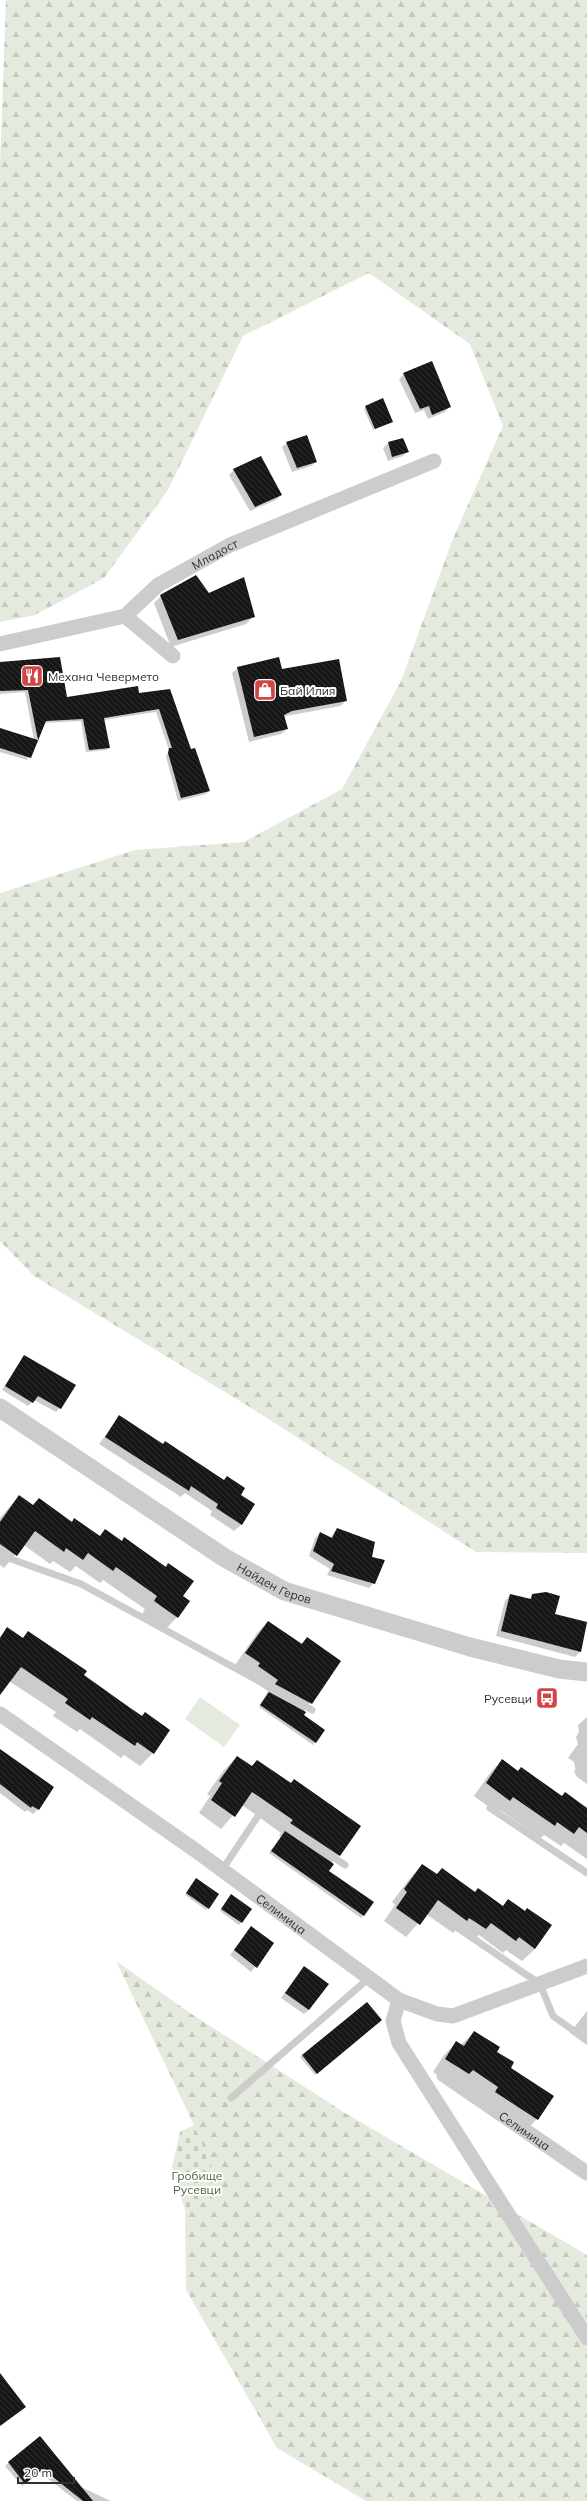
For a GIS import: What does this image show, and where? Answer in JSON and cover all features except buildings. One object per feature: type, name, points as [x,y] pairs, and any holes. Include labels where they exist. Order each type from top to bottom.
[{"type":"street","name":"Младост","points":[[125,616],[158,585],[230,545],[434,460]]},
{"type":"street","points":[[0,644],[125,616],[172,656]]},
{"type":"street","name":"Найден Геров","points":[[0,1408],[225,1558],[284,1591],[470,1647],[559,1669],[587,1672]]},
{"type":"street","name":"Селимица","points":[[0,1714],[222,1870],[399,2000],[437,2014],[454,2016],[587,1966]]},
{"type":"street","points":[[399,2000],[393,2021],[399,2043],[587,2338]]},
{"type":"street","name":"Селимица","points":[[444,2075],[587,2173]]},
{"type":"lane","points":[[0,1556],[81,1584],[312,1710]]},
{"type":"lane","points":[[578,1772],[587,1778]]},
{"type":"lane","points":[[490,1808],[587,1873]]},
{"type":"lane","points":[[222,1870],[262,1810],[345,1865]]},
{"type":"lane","points":[[452,1924],[540,1984],[553,2016],[587,2040]]},
{"type":"lane","points":[[231,2098],[370,1978]]},
{"type":"green space","points":[[6,0],[587,0],[587,1553],[476,1552],[248,1406],[34,1276],[0,1241],[0,893],[135,850],[244,842],[342,789],[401,681],[452,541],[503,426],[470,344],[369,273],[243,336],[168,490],[104,578],[35,615],[0,622],[0,166]]},
{"type":"green space","points":[[200,1697],[240,1725],[224,1747],[185,1719]]},
{"type":"green space","points":[[116,1961],[193,2015],[345,2113],[587,2255],[587,2501],[366,2501],[277,2448],[186,2290],[185,2210],[223,2194],[194,2125]]},
{"type":"green space","name":"Гробище Русевци","points":[[194,2125],[223,2194],[185,2210],[172,2167],[180,2132]]},
{"type":"place","name":"Механа Чевермето","points":[[32,676]]},
{"type":"place","name":"Бай Илия","points":[[265,690]]},
{"type":"place","name":"Русевци","points":[[547,1698]]}]
